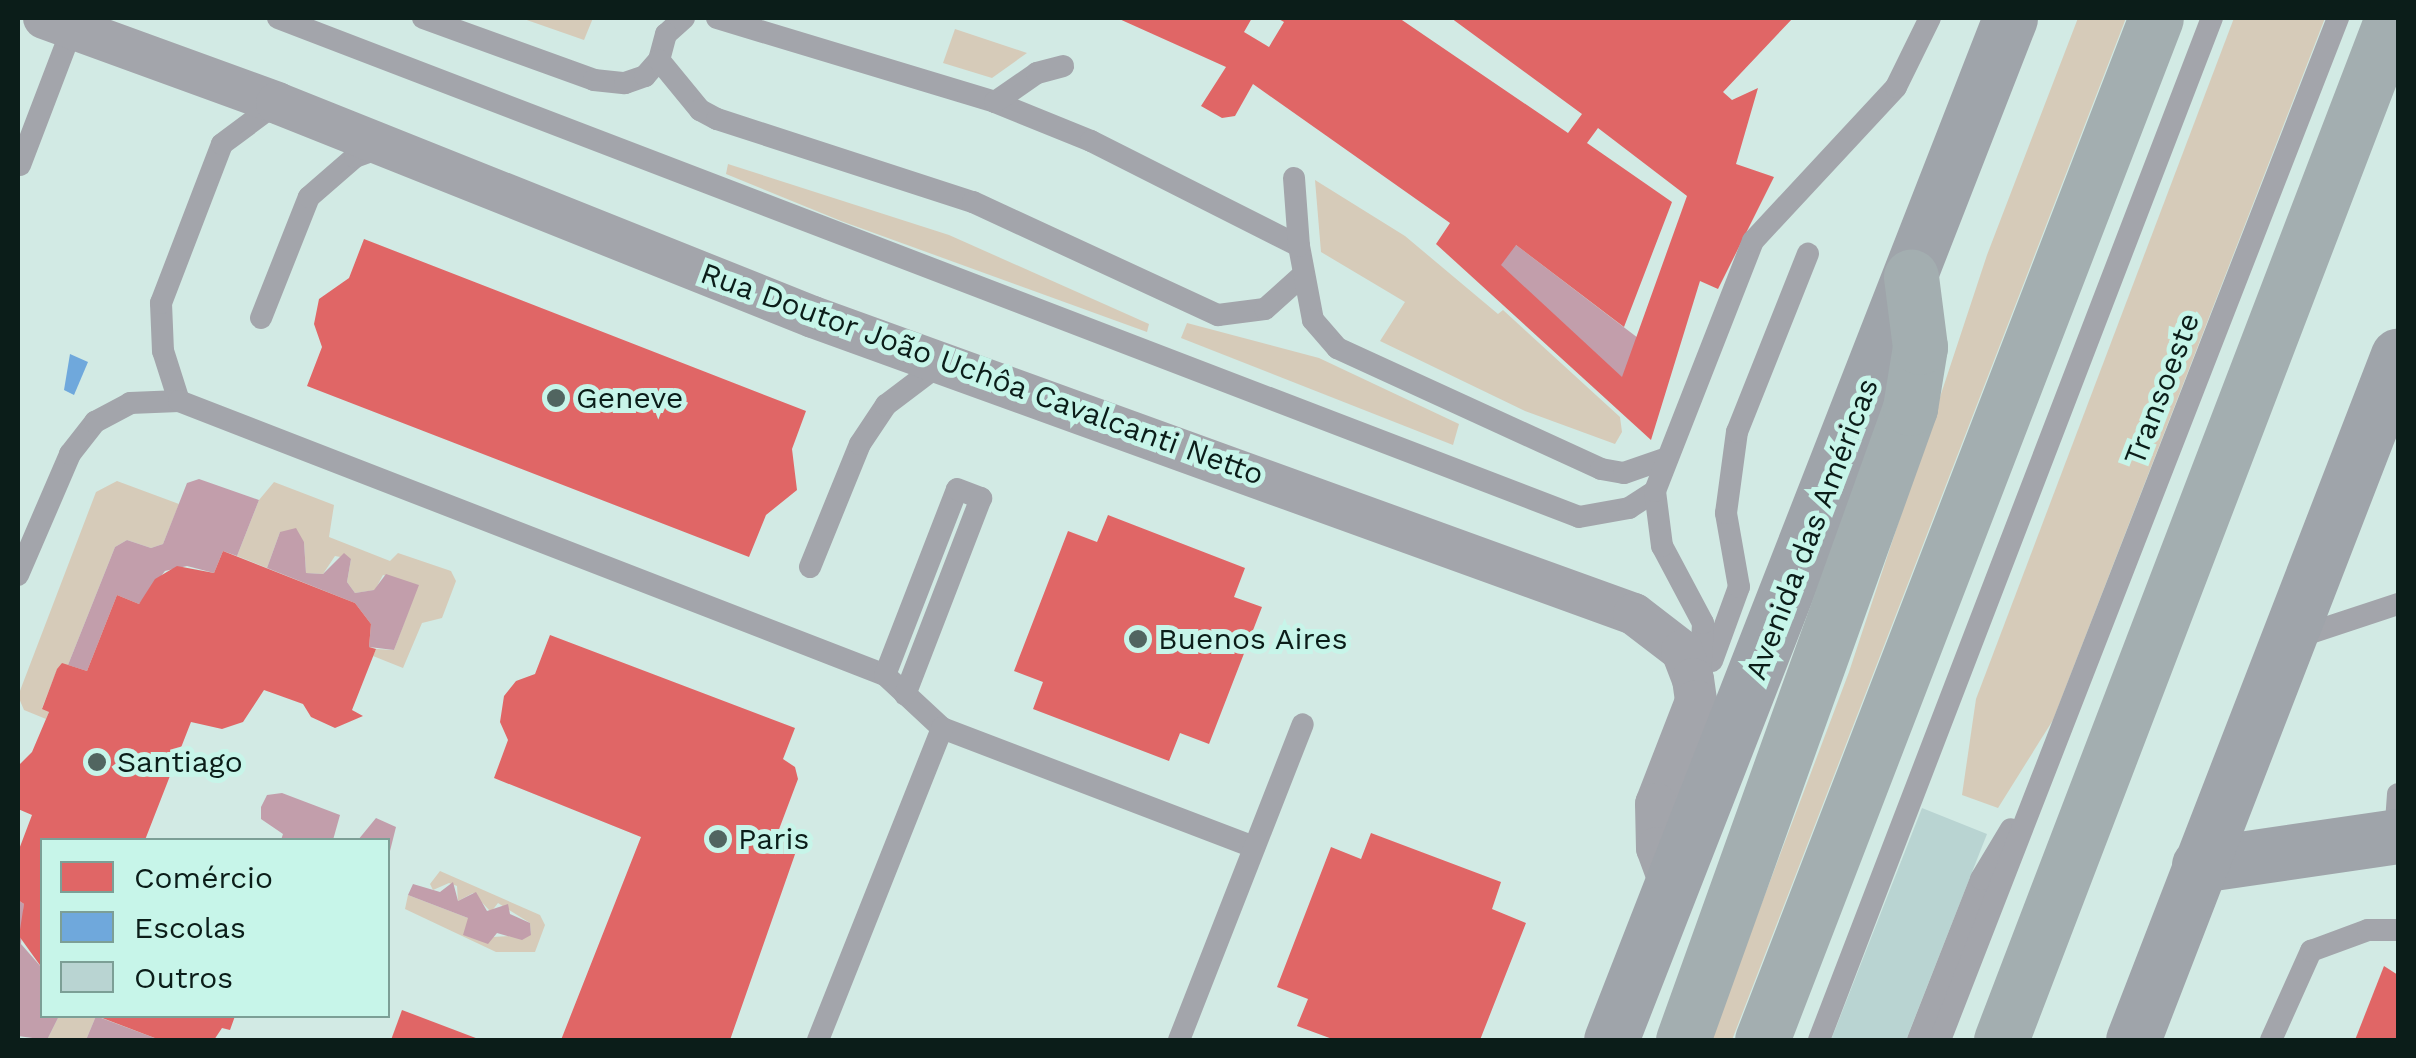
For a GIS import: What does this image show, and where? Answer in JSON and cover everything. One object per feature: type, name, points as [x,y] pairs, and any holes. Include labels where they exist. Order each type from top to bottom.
[{"type":"highway","points":[[1762,1040],[2156,18]]},
{"type":"highway","points":[[2001,1040],[2392,18]]},
{"type":"highway","points":[[1683,1040],[1910,408],[1920,347],[1911,277]]},
{"type":"main road","name":"Avenida das Américas","points":[[1611,1040],[2010,18]]},
{"type":"main road","points":[[2133,1040],[2398,355]]},
{"type":"main road","points":[[2199,865],[2397,822]]},
{"type":"street","name":"Rua Doutor João Uchôa Cavalcanti Netto","points":[[58,23],[278,103],[940,364],[1604,598],[1682,651],[1696,702]]},
{"type":"street","points":[[1670,886],[1656,848],[1656,804],[1696,702]]},
{"type":"lane","points":[[278,18],[1580,517],[1617,512],[1655,491]]},
{"type":"lane","points":[[423,18],[594,80],[626,84],[645,76],[659,60],[672,24],[684,18]]},
{"type":"lane","points":[[717,18],[995,102],[1178,182],[1300,246]]},
{"type":"lane","points":[[1696,702],[1703,623],[1662,546],[1655,491],[1752,241],[1896,88],[1930,18]]},
{"type":"lane","points":[[1819,1040],[2212,18]]},
{"type":"lane","name":"Transoeste","points":[[1940,1040],[2338,18]]},
{"type":"lane","points":[[20,165],[58,23]]},
{"type":"lane","points":[[659,60],[700,110],[716,119],[973,202],[1218,316],[1265,309],[1304,274]]},
{"type":"lane","points":[[995,102],[1037,73],[1062,66]]},
{"type":"lane","points":[[179,401],[163,351],[161,302],[222,144],[278,103]]},
{"type":"lane","points":[[261,318],[309,196],[354,157],[386,146]]},
{"type":"lane","points":[[1294,178],[1300,246],[1313,320],[1336,348],[1601,469],[1624,473],[1667,458]]},
{"type":"lane","points":[[1696,702],[1739,586],[1726,513],[1737,432],[1808,254]]},
{"type":"lane","points":[[810,567],[860,444],[886,405],[940,364]]},
{"type":"lane","points":[[18,576],[70,454],[95,422],[130,403],[179,401],[885,675],[942,728],[1254,847]]},
{"type":"lane","points":[[885,675],[957,490],[981,498],[905,695]]},
{"type":"lane","points":[[2288,640],[2398,604]]},
{"type":"lane","points":[[1179,1040],[1303,724]]},
{"type":"lane","points":[[818,1040],[942,728]]},
{"type":"lane","points":[[1830,1040],[1911,836],[1933,743]]},
{"type":"lane","name":"Transoeste","points":[[1918,1040],[1982,879],[2041,782]]},
{"type":"lane","points":[[2271,1040],[2311,951],[2368,930],[2398,930]]},
{"type":"shaded area","points":[[521,18],[593,18],[584,40]]},
{"type":"shaded area","points":[[2078,18],[2126,18],[1732,1040],[1710,1040],[1849,672],[1987,255]]},
{"type":"shaded area","points":[[2234,18],[2325,18],[2053,720],[1998,808],[1962,795],[1976,699]]},
{"type":"shaded area","points":[[955,29],[1027,53],[992,78],[943,63]]},
{"type":"shaded area","points":[[728,164],[949,235],[1149,324],[1147,332],[841,221],[726,174]]},
{"type":"shaded area","points":[[1315,180],[1405,236],[1498,314],[1503,310],[1620,417],[1622,432],[1615,444],[1525,411],[1380,341],[1405,302],[1321,252]]},
{"type":"shaded area","points":[[1450,223],[1516,245],[1638,338],[1642,414]]},
{"type":"shaded area","points":[[1187,323],[1319,358],[1459,424],[1453,445],[1181,338]]},
{"type":"shaded area","points":[[199,479],[259,500],[237,556],[223,551],[214,573],[187,566],[165,571],[139,604],[117,595],[87,671],[68,665],[115,547],[127,540],[151,548],[163,544],[187,483]]},
{"type":"shaded area","points":[[117,481],[179,504],[163,544],[151,548],[127,540],[115,547],[68,665],[57,670],[42,708],[49,712],[46,719],[24,710],[18,696],[96,492]]},
{"type":"shaded area","points":[[274,482],[334,505],[329,537],[390,561],[398,553],[451,571],[456,581],[442,618],[422,623],[403,668],[373,656],[376,649],[394,650],[418,585],[383,575],[375,590],[355,593],[347,582],[351,559],[335,556],[323,574],[306,573],[304,542],[280,532],[267,568],[237,556],[259,500]]},
{"type":"shaded area","points":[[296,528],[304,542],[306,573],[323,574],[344,553],[351,559],[347,582],[355,593],[374,590],[386,574],[419,585],[394,650],[369,647],[371,624],[355,603],[267,568],[280,532]]},
{"type":"shaded area","points":[[282,793],[340,815],[334,838],[282,838],[283,834],[261,819],[267,795]]},
{"type":"shaded area","points":[[376,818],[396,827],[390,851],[390,838],[360,838]]},
{"type":"shaded area","points":[[440,871],[540,915],[545,925],[535,952],[496,952],[405,909],[408,895],[468,918],[492,937],[531,935],[530,923],[498,903],[491,912],[473,893],[458,901],[457,886],[449,883],[433,890],[430,884]]},
{"type":"shaded area","points":[[453,882],[458,901],[476,892],[487,911],[508,904],[510,914],[530,923],[531,935],[522,940],[497,933],[488,944],[463,935],[468,918],[408,895],[413,884],[440,892]]},
{"type":"shaded area","points":[[18,900],[24,904],[21,944],[40,966],[40,1018],[58,1018],[47,1040],[18,1036]]},
{"type":"shaded area","points":[[58,1018],[95,1018],[86,1040],[47,1040]]},
{"type":"shaded area","points":[[95,1018],[101,1018],[160,1040],[86,1040]]},
{"type":"building: Comércio","points":[[1117,18],[1252,18],[1244,32],[1269,47],[1284,22],[1277,18],[1399,18],[1568,133],[1582,114],[1451,18],[1793,18],[1723,92],[1732,100],[1758,88],[1736,164],[1774,177],[1718,289],[1700,281],[1651,440],[1436,244],[1450,223],[1253,84],[1235,116],[1222,118],[1201,106],[1226,67]],"holes":[[[1598,128],[1687,196],[1622,377],[1501,265],[1516,245],[1624,327],[1672,202],[1587,143]]]},
{"type":"building: Comércio","name":"Geneve","points":[[364,239],[806,411],[792,449],[797,490],[766,515],[749,557],[307,386],[322,347],[314,324],[319,299],[349,278]]},
{"type":"building: Comércio","name":"Buenos Aires","points":[[1108,515],[1245,568],[1234,597],[1262,607],[1209,744],[1180,733],[1169,761],[1033,709],[1043,682],[1014,671],[1068,531],[1097,542]]},
{"type":"building: Comércio","name":"Santiago","points":[[223,551],[355,603],[371,624],[369,647],[376,649],[352,710],[363,716],[335,728],[311,717],[303,704],[264,690],[243,722],[222,729],[191,722],[146,838],[40,838],[40,965],[19,936],[24,904],[18,900],[18,852],[32,815],[18,809],[18,766],[32,752],[49,712],[42,709],[57,669],[62,663],[87,671],[117,595],[139,604],[155,579],[177,566],[214,573]]},
{"type":"building: Comércio","name":"Paris","points":[[550,635],[795,728],[783,759],[795,767],[798,779],[778,832],[800,840],[730,1040],[561,1040],[641,837],[494,778],[508,740],[500,722],[504,696],[516,681],[535,674]]},
{"type":"building: Comércio","points":[[1371,833],[1501,882],[1492,909],[1526,923],[1480,1040],[1335,1040],[1297,1026],[1308,999],[1277,987],[1331,847],[1361,859]]},
{"type":"building: Comércio","points":[[2384,966],[2398,975],[2398,1040],[2355,1040]]},
{"type":"building: Comércio","points":[[402,1010],[481,1040],[391,1040]]},
{"type":"building: Comércio","points":[[102,1018],[234,1018],[230,1030],[222,1028],[214,1040],[160,1040]]},
{"type":"building: Escolas","points":[[70,354],[88,362],[74,395],[64,390]]},
{"type":"building: Outros","points":[[1922,808],[1987,834],[1906,1040],[1831,1040]]},
{"type":"place","name":"Geneve","points":[[556,398]]},
{"type":"place","name":"Buenos Aires","points":[[1138,639]]},
{"type":"place","name":"Santiago","points":[[97,762]]},
{"type":"place","name":"Paris","points":[[718,839]]}]
